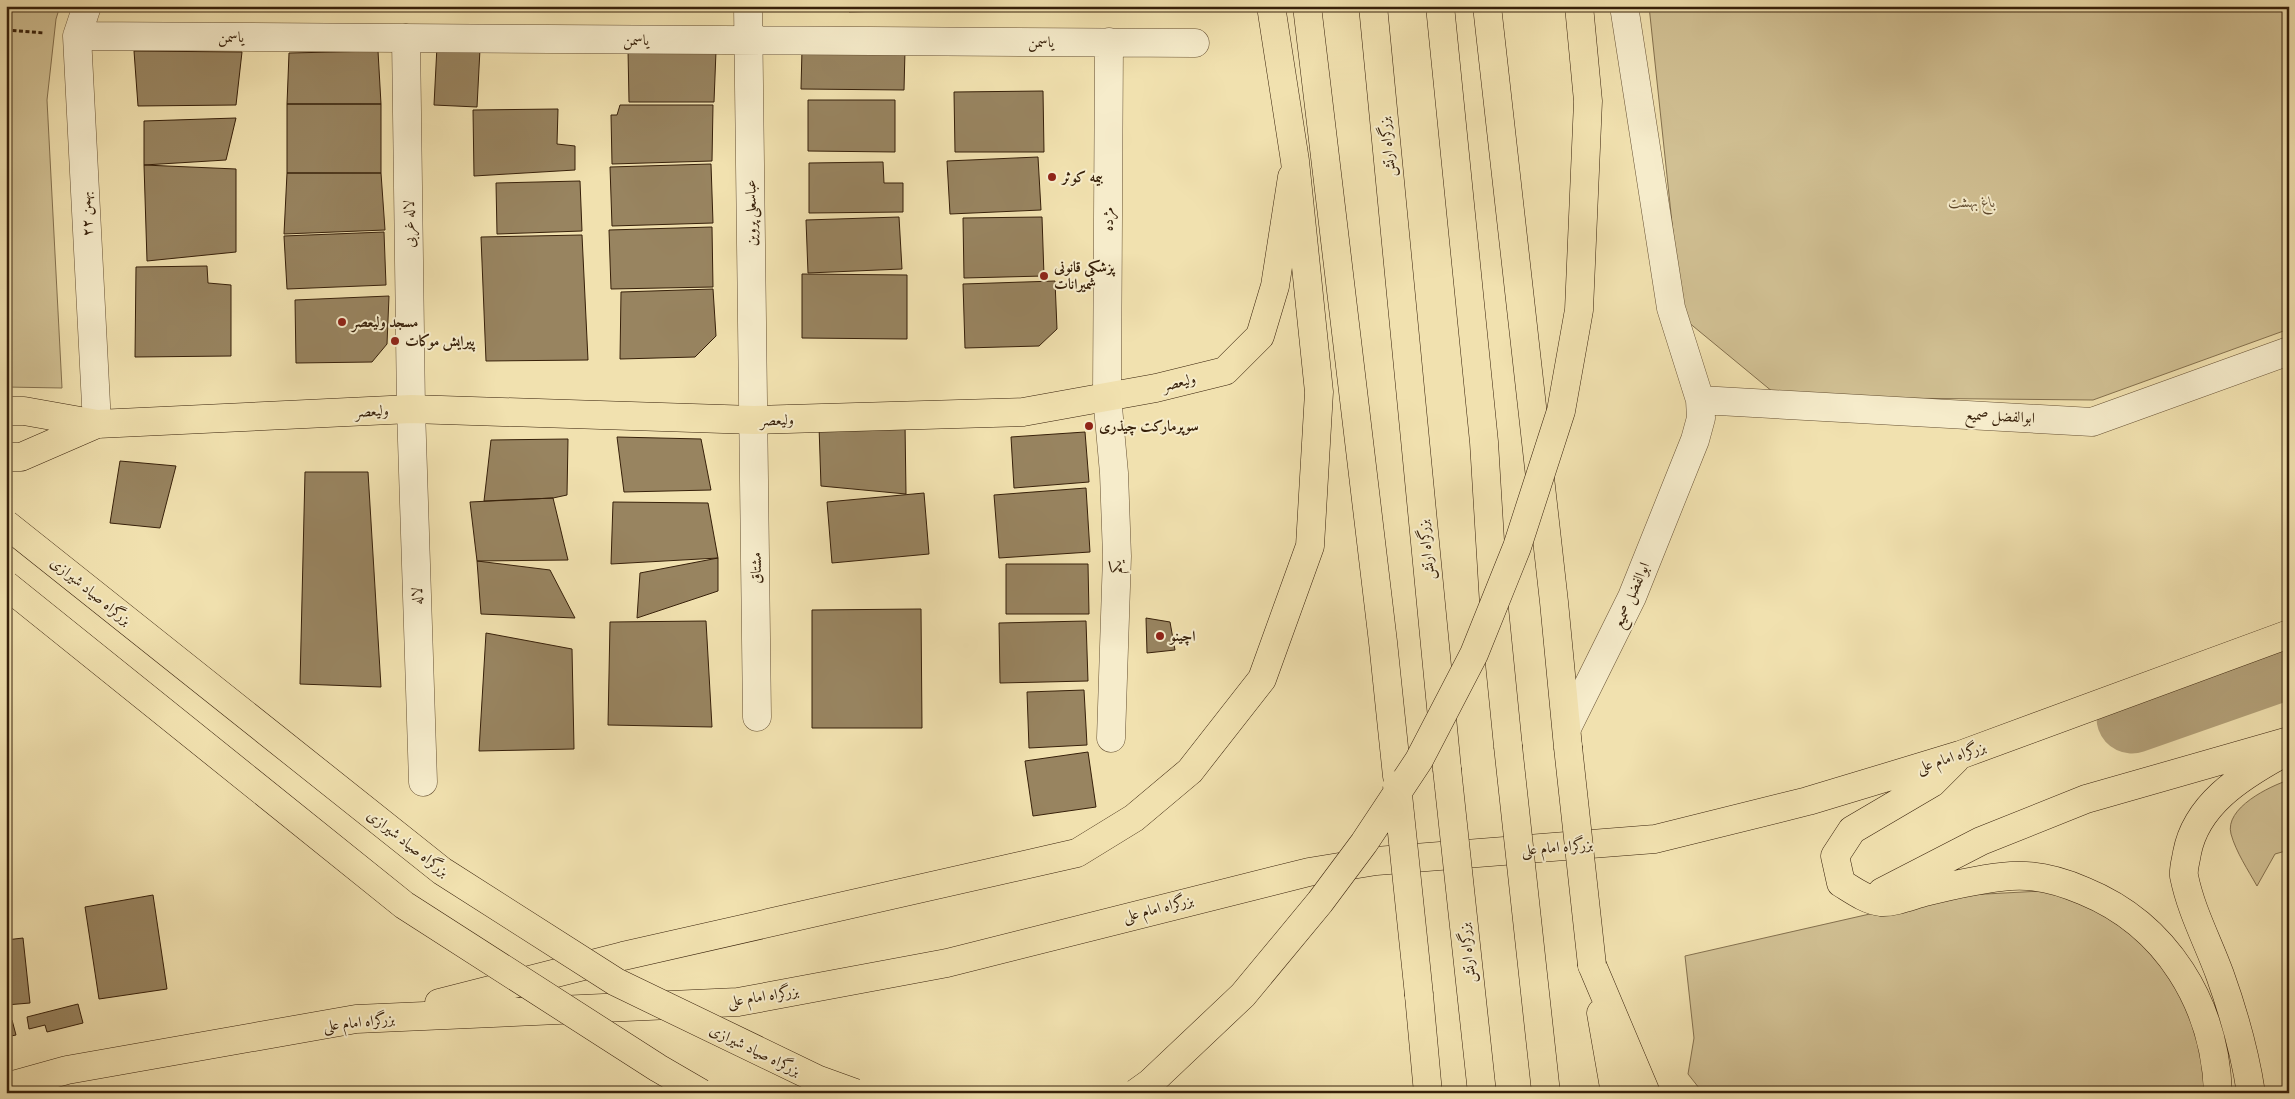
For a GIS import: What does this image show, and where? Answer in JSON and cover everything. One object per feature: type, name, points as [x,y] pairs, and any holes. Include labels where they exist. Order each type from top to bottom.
[{"type":"main road","points":[[356,1019],[451,1001],[623,956],[1077,853],[1134,818],[1190,771],[1262,679],[1310,546],[1319,392],[1295,161],[1271,6]]},
{"type":"main road","points":[[1307,6],[1382,632],[1428,1093]]},
{"type":"main road","name":"بزرگراه ارتش","points":[[1373,6],[1447,769],[1482,1093]]},
{"type":"main road","points":[[1440,6],[1484,442],[1494,606],[1546,1093]]},
{"type":"main road","points":[[1487,6],[1592,965],[1615,1093]]},
{"type":"main road","points":[[1136,1093],[1150,1083],[1243,995],[1320,902],[1364,843],[1419,760],[1474,654],[1517,547],[1560,411],[1579,310],[1588,101],[1579,6]]},
{"type":"main road","name":"ولیعصر","points":[[6,411],[24,411],[97,424],[411,409],[754,420],[1023,412],[1156,388],[1225,371],[1260,336],[1275,286],[1295,161]]},
{"type":"main road","name":"ولیعصر","points":[[6,457],[21,457],[97,424]]},
{"type":"main road","name":"بزرگراه صیاد شیرازی","points":[[6,524],[442,871],[616,982],[819,1080],[855,1093]]},
{"type":"main road","points":[[6,585],[404,905],[658,1068],[702,1093]]},
{"type":"main road","name":"بزرگراه امام علی","points":[[6,1087],[67,1070],[356,1019],[738,1002],[948,963],[1309,872],[1376,861],[1655,839],[1808,801],[1960,755],[2289,634]]},
{"type":"main road","points":[[1867,899],[1981,841],[2086,799],[2289,741]]},
{"type":"main road","points":[[2251,1093],[2238,1029],[2220,975],[2196,920],[2184,873],[2189,840],[2212,801],[2249,772],[2289,750]]},
{"type":"main road","points":[[1960,755],[1932,783],[1852,830],[1835,856],[1841,883],[1867,899],[1884,902],[1955,884],[2011,876],[2037,876],[2063,882],[2110,902],[2142,927],[2169,953],[2191,986],[2207,1023],[2217,1065],[2218,1093]]},
{"type":"main road","points":[[1592,965],[1597,1093]]},
{"type":"main road","points":[[1592,965],[1646,1093]]},
{"type":"street","name":"۲۲ بهمن","points":[[87,6],[77,36],[97,424]]},
{"type":"street","name":"عباسعلی پروین","points":[[748,6],[754,420]]},
{"type":"street","name":"ابوالفضل صمیع","points":[[1567,738],[1636,587],[1695,440],[1701,418],[1700,400],[1670,308],[1624,6]]},
{"type":"street","name":"یاسمن","points":[[77,36],[1195,43]]},
{"type":"street","name":"لاله غربی","points":[[406,38],[411,409]]},
{"type":"street","name":"مژده","points":[[1108,396],[1109,42]]},
{"type":"street","name":"ابوالفضل صمیع","points":[[1700,400],[2092,422],[2289,351]]},
{"type":"street","name":"یکم","points":[[1108,396],[1114,473],[1117,556],[1111,738]]},
{"type":"street","name":"لاله","points":[[411,409],[422,782]]},
{"type":"street","name":"مشتاق","points":[[754,420],[757,716]]},
{"type":"green space","points":[[6,6],[60,6],[56,19],[47,100],[62,388],[6,387]]},
{"type":"green space","name":"باغ بهشت","points":[[1649,6],[2289,6],[2289,329],[2093,400],[1779,397],[1682,317]]},
{"type":"green space","points":[[2289,780],[2289,850],[2275,854],[2257,886],[2236,847],[2231,834],[2231,824],[2234,815],[2250,799],[2271,787]]},
{"type":"green space","points":[[2060,890],[2187,963],[2223,1093],[1703,1093],[1688,1074],[1694,1038],[1685,956],[1949,896]]},
{"type":"building","points":[[849,6],[982,6],[982,8],[849,12]]},
{"type":"building","points":[[437,46],[480,49],[477,107],[434,105]]},
{"type":"building","points":[[802,49],[905,50],[904,90],[801,89]]},
{"type":"building","points":[[628,50],[716,51],[714,102],[629,102]]},
{"type":"building","points":[[134,51],[242,52],[236,105],[138,106]]},
{"type":"building","points":[[378,51],[381,104],[287,104],[289,53]]},
{"type":"building","points":[[1043,91],[1044,152],[955,152],[954,92]]},
{"type":"building","points":[[808,100],[895,100],[895,152],[808,151]]},
{"type":"building","points":[[287,104],[381,104],[381,173],[287,173]]},
{"type":"building","points":[[620,105],[713,105],[712,161],[612,164],[611,115],[617,115]]},
{"type":"building","points":[[558,109],[557,144],[575,146],[575,170],[474,176],[473,110]]},
{"type":"building","points":[[236,118],[226,160],[144,165],[144,121]]},
{"type":"building","points":[[1038,157],[1041,210],[950,214],[947,161]]},
{"type":"building","points":[[883,162],[884,183],[903,183],[903,212],[809,213],[809,163]]},
{"type":"building","points":[[711,164],[713,223],[612,226],[610,167]]},
{"type":"building","points":[[144,165],[236,169],[236,252],[147,261]]},
{"type":"building","points":[[287,173],[381,173],[385,230],[284,234]]},
{"type":"building","points":[[580,181],[582,231],[497,234],[496,183]]},
{"type":"building","points":[[899,217],[902,269],[808,273],[806,220]]},
{"type":"building","points":[[1042,217],[1044,276],[964,278],[963,218]]},
{"type":"building","points":[[712,227],[713,287],[611,289],[609,230]]},
{"type":"building","points":[[384,232],[386,285],[287,289],[284,236]]},
{"type":"building","points":[[582,235],[588,360],[486,361],[481,237]]},
{"type":"building","points":[[207,266],[208,283],[231,285],[231,356],[135,357],[136,267]]},
{"type":"building","points":[[802,274],[907,275],[907,339],[802,338]]},
{"type":"building","points":[[1055,281],[1057,329],[1039,346],[965,348],[963,284]]},
{"type":"building","points":[[713,289],[716,336],[695,357],[620,359],[621,292]]},
{"type":"building","name":"مسجد ولیعصر","points":[[389,296],[387,344],[372,362],[296,363],[295,300]]},
{"type":"building","points":[[905,424],[906,494],[821,486],[819,426]]},
{"type":"building","points":[[1085,432],[1089,482],[1014,488],[1011,437]]},
{"type":"building","points":[[617,437],[701,439],[711,490],[624,492]]},
{"type":"building","points":[[568,439],[567,495],[553,498],[484,501],[491,440]]},
{"type":"building","points":[[120,461],[176,466],[160,528],[110,523]]},
{"type":"building","points":[[305,472],[368,472],[381,687],[300,684]]},
{"type":"building","points":[[1086,488],[1090,552],[999,558],[994,495]]},
{"type":"building","points":[[924,493],[929,554],[832,563],[827,502]]},
{"type":"building","points":[[553,498],[568,560],[477,561],[470,502]]},
{"type":"building","points":[[613,502],[708,503],[718,558],[611,564]]},
{"type":"building","points":[[718,558],[718,591],[637,618],[640,573]]},
{"type":"building","points":[[477,561],[550,570],[575,618],[481,614]]},
{"type":"building","points":[[1006,564],[1088,564],[1089,614],[1006,614]]},
{"type":"building","points":[[921,609],[922,728],[812,728],[812,610]]},
{"type":"building","name":"اچینو","points":[[1146,618],[1170,622],[1175,650],[1147,653]]},
{"type":"building","points":[[706,621],[712,727],[608,725],[610,622]]},
{"type":"building","points":[[1086,621],[1088,681],[1000,683],[999,623]]},
{"type":"building","points":[[486,633],[572,649],[574,749],[479,751]]},
{"type":"building","points":[[1084,690],[1087,745],[1029,748],[1027,692]]},
{"type":"building","points":[[1088,752],[1096,807],[1033,816],[1025,761]]},
{"type":"building","points":[[153,895],[167,989],[99,999],[85,907]]},
{"type":"building","points":[[23,938],[30,1003],[6,1005],[6,940]]},
{"type":"building","points":[[78,1004],[83,1023],[47,1032],[45,1025],[29,1029],[27,1017]]},
{"type":"building","points":[[12,1020],[16,1035],[6,1037],[6,1021]]},
{"type":"waterway","points":[[2132,718],[2289,663]]},
{"type":"place","name":"بیمه کوثر","points":[[1052,177]]},
{"type":"place","name":"پزشکی قانونی شمیرانات","points":[[1044,276]]},
{"type":"place","name":"مسجد ولیعصر","points":[[342,322]]},
{"type":"place","name":"پیرایش موکات","points":[[395,341]]},
{"type":"place","name":"سوپرمارکت چیذری","points":[[1089,426]]},
{"type":"place","name":"اچینو","points":[[1160,636]]}]
